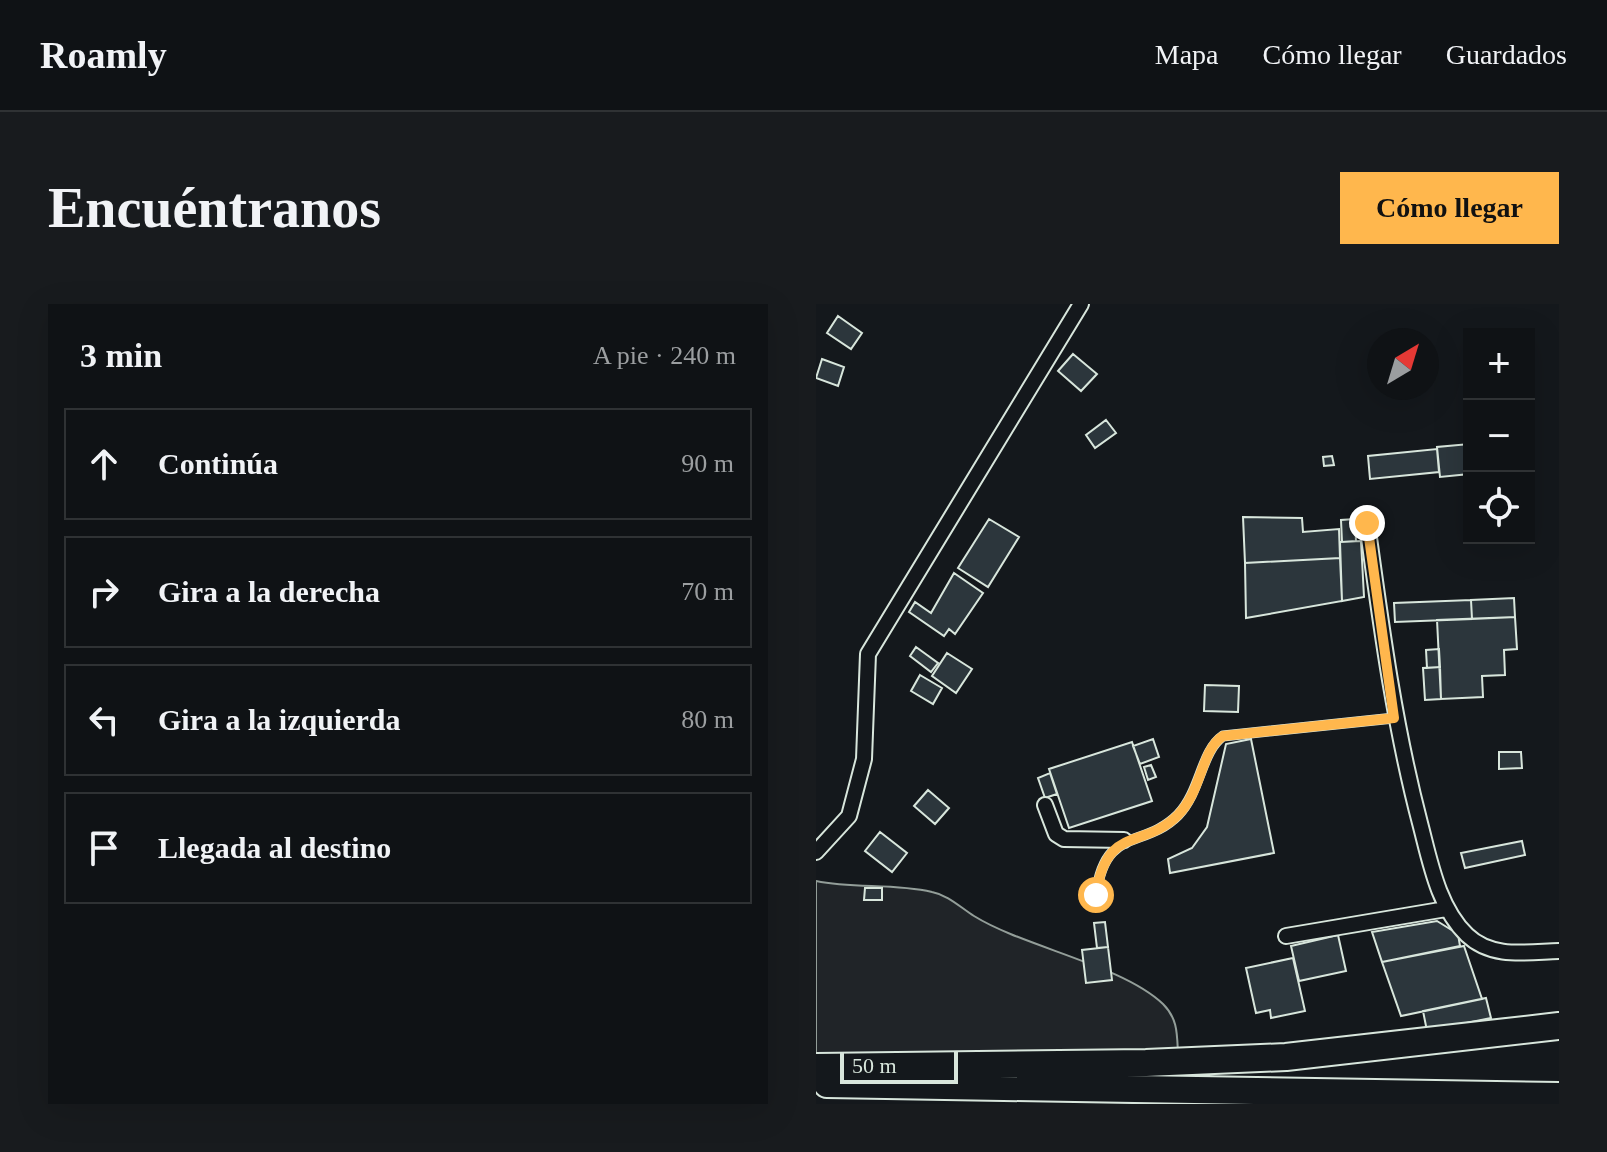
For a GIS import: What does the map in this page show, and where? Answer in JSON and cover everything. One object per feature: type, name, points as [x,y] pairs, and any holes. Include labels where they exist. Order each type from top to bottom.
[{"type":"highway","points":[[816,1067],[1146,1063],[1286,1057],[1559,1026]]},
{"type":"highway","points":[[816,1084],[1559,1096]]},
{"type":"street","points":[[816,852],[849,816],[864,759],[868,654],[1081,304]]},
{"type":"street","points":[[1367,523],[1394,718],[1427,850],[1446,909],[1468,936],[1495,953],[1559,951]]},
{"type":"street","points":[[1045,805],[1056,834],[1064,839],[1124,840]]},
{"type":"street","points":[[1286,936],[1446,909]]},
{"type":"lane","points":[[1096,895],[1106,862],[1124,840],[1162,828],[1180,813],[1200,781],[1210,749],[1223,736],[1394,718]]},
{"type":"shaded area","points":[[816,881],[917,889],[938,894],[995,927],[1123,978],[1145,990],[1172,1015],[1178,1054],[816,1057]]},
{"type":"building","points":[[838,316],[862,333],[851,349],[827,333]]},
{"type":"building","points":[[1073,354],[1097,374],[1081,391],[1058,371]]},
{"type":"building","points":[[822,359],[844,367],[838,386],[816,378]]},
{"type":"building","points":[[1106,420],[1116,433],[1095,448],[1086,435]]},
{"type":"building","points":[[1463,445],[1463,475],[1440,477],[1437,447]]},
{"type":"building","points":[[1437,449],[1439,472],[1370,479],[1368,456]]},
{"type":"building","points":[[1332,456],[1334,465],[1324,466],[1323,457]]},
{"type":"building","points":[[1243,517],[1302,518],[1303,532],[1339,529],[1340,558],[1245,563]]},
{"type":"building","points":[[989,519],[1019,537],[988,587],[958,568]]},
{"type":"building","points":[[1355,519],[1356,541],[1342,542],[1341,520]]},
{"type":"building","points":[[1361,541],[1364,597],[1342,601],[1340,542]]},
{"type":"building","points":[[1340,558],[1342,601],[1246,618],[1245,563]]},
{"type":"building","points":[[954,573],[983,593],[955,634],[949,629],[944,636],[909,612],[915,602],[931,613]]},
{"type":"building","points":[[1514,598],[1515,617],[1472,619],[1471,600]]},
{"type":"building","points":[[1471,600],[1472,619],[1395,622],[1394,603]]},
{"type":"building","points":[[1515,617],[1517,649],[1504,650],[1505,675],[1482,676],[1483,697],[1441,699],[1437,620]]},
{"type":"building","points":[[916,647],[938,663],[931,672],[910,656]]},
{"type":"building","points":[[1439,649],[1440,667],[1427,668],[1426,650]]},
{"type":"building","points":[[947,653],[972,669],[956,693],[932,676]]},
{"type":"building","points":[[1440,667],[1441,699],[1425,700],[1423,668]]},
{"type":"building","points":[[920,675],[942,688],[933,704],[911,691]]},
{"type":"building","points":[[1205,685],[1239,686],[1238,712],[1204,711]]},
{"type":"building","points":[[1153,739],[1159,757],[1140,764],[1133,746]]},
{"type":"building","points":[[1251,739],[1274,853],[1170,873],[1168,859],[1192,848],[1207,827],[1226,744]]},
{"type":"building","points":[[1132,742],[1152,801],[1069,828],[1049,769]]},
{"type":"building","points":[[1499,752],[1521,752],[1522,768],[1499,769]]},
{"type":"building","points":[[1151,765],[1156,777],[1148,780],[1144,767]]},
{"type":"building","points":[[1050,773],[1057,794],[1045,798],[1038,778]]},
{"type":"building","points":[[928,790],[949,808],[935,824],[914,806]]},
{"type":"building","points":[[880,832],[907,853],[892,872],[865,851]]},
{"type":"building","points":[[1522,841],[1525,855],[1465,868],[1461,853]]},
{"type":"building","points":[[865,888],[882,888],[882,900],[864,900]]},
{"type":"building","points":[[1437,921],[1458,934],[1460,946],[1382,962],[1372,932]]},
{"type":"building","points":[[1105,922],[1108,947],[1097,948],[1094,923]]},
{"type":"building","points":[[1338,935],[1346,971],[1299,981],[1291,946]]},
{"type":"building","points":[[1464,946],[1482,999],[1401,1016],[1382,962]]},
{"type":"building","points":[[1108,947],[1112,980],[1086,983],[1082,950]]},
{"type":"building","points":[[1293,958],[1305,1011],[1271,1018],[1270,1010],[1256,1013],[1246,968]]},
{"type":"building","points":[[1486,998],[1491,1018],[1427,1031],[1423,1011]]},
{"type":"route","points":[[1096,895],[1106,862],[1124,840],[1162,828],[1180,813],[1200,781],[1210,749],[1223,736],[1394,718],[1367,523]]}]
